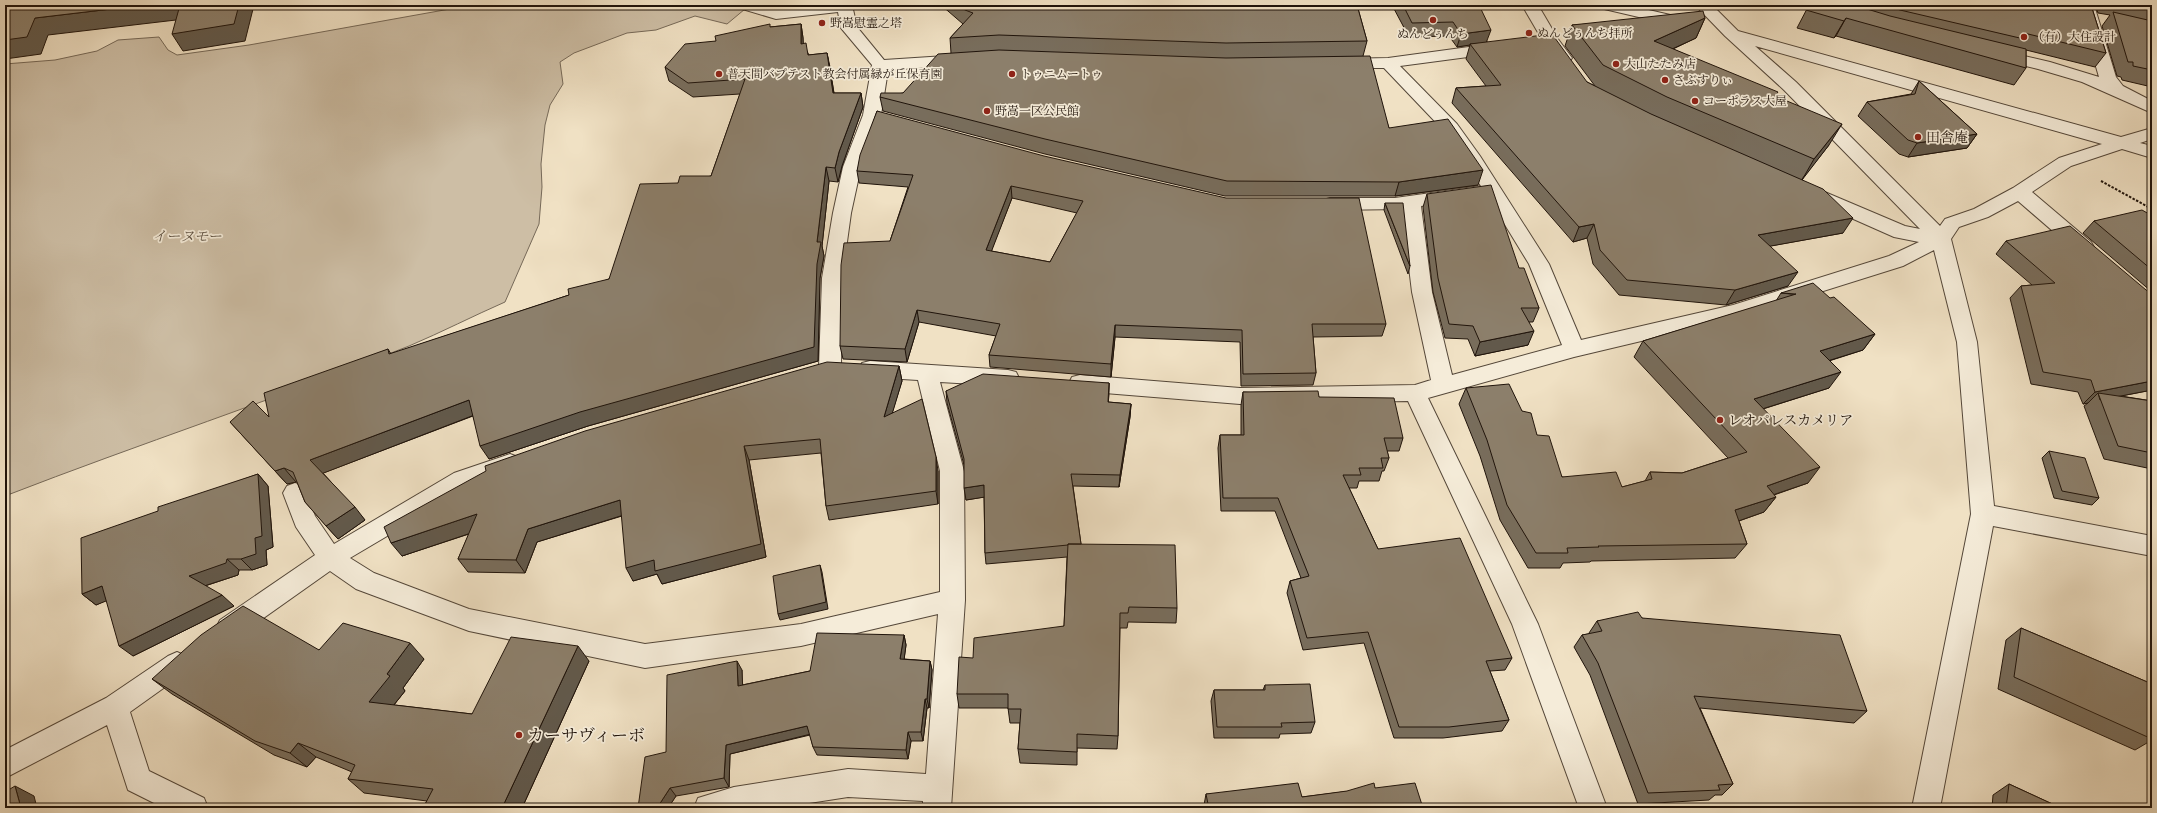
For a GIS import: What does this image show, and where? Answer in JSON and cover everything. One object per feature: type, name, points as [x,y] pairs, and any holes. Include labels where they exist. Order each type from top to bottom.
[{"type":"street","points":[[745,5],[776,14],[844,6],[849,28],[880,65],[879,117],[852,167],[842,213],[832,278],[830,367]]},
{"type":"street","points":[[1530,5],[1543,42],[1574,72]]},
{"type":"street","points":[[1606,5],[1731,33],[2152,152]]},
{"type":"street","points":[[1703,5],[1731,33],[1790,86],[1940,239],[1967,342],[1983,514],[1926,808]]},
{"type":"street","points":[[2070,6],[2092,13],[2108,78],[2117,90]]},
{"type":"street","points":[[1326,64],[1388,63],[1512,46]]},
{"type":"street","points":[[1984,52],[2034,62],[2091,79],[2117,90],[2152,108]]},
{"type":"street","points":[[880,65],[978,59]]},
{"type":"street","points":[[1388,63],[1451,128],[1493,190],[1539,264],[1574,349]]},
{"type":"street","points":[[1060,382],[1240,396],[1415,393],[1443,384],[1574,349],[1742,309],[1896,261],[1940,239],[1952,223],[1981,213],[2020,192],[2065,162],[2121,142],[2152,133]]},
{"type":"street","points":[[1797,186],[1901,232],[1940,239]]},
{"type":"street","points":[[1310,203],[1395,204],[1493,190]]},
{"type":"street","points":[[2020,192],[2098,259]]},
{"type":"street","points":[[1411,202],[1422,292],[1443,384]]},
{"type":"street","points":[[807,373],[830,367],[927,372],[1029,380]]},
{"type":"street","points":[[708,808],[734,801],[848,783],[937,798],[952,600],[952,471],[927,372]]},
{"type":"street","points":[[1415,393],[1525,624],[1594,808]]},
{"type":"street","points":[[213,639],[330,558],[462,480],[529,457]]},
{"type":"street","points":[[295,493],[304,520],[330,558],[365,581],[469,620],[644,656],[801,635],[952,600]]},
{"type":"street","points":[[1983,514],[2152,546]]},
{"type":"street","points":[[5,765],[115,707],[193,653]]},
{"type":"street","points":[[115,707],[138,780],[194,808]]},
{"type":"path","points":[[2065,162],[2152,209]]},
{"type":"green space","name":"イーヌモー","points":[[472,5],[730,5],[745,9],[727,24],[695,16],[656,30],[627,33],[574,53],[560,62],[563,84],[550,105],[545,125],[541,164],[542,187],[539,224],[505,302],[421,341],[359,366],[5,496],[5,64],[55,60],[97,51],[118,40],[159,37],[168,50],[177,55],[249,45]]},
{"type":"building","points":[[5,5],[145,5],[35,18],[27,37],[5,40]]},
{"type":"building","points":[[180,5],[239,5],[234,24],[172,34]]},
{"type":"building","points":[[958,5],[1357,5],[1367,41],[1226,43],[999,35],[950,38],[973,13]]},
{"type":"building","points":[[1403,5],[1479,5],[1491,30],[1461,34],[1453,22],[1412,23]]},
{"type":"building","points":[[1809,5],[1854,5],[1890,16],[2026,49],[2026,68],[1846,18],[1844,21],[1806,10]]},
{"type":"building","points":[[1885,5],[2091,5],[2106,53],[2024,33],[2024,39],[1900,10]]},
{"type":"building","points":[[2137,5],[2152,5],[2152,8]]},
{"type":"building","points":[[1703,11],[1705,18],[1654,41],[1778,92],[1775,96],[1842,124],[1814,159],[1667,97],[1603,65],[1572,25]]},
{"type":"building","points":[[2113,12],[2152,21],[2152,70],[2133,66],[2133,62],[2128,62]]},
{"type":"building","points":[[770,24],[770,27],[801,24],[801,44],[806,43],[808,55],[827,53],[833,93],[861,93],[839,152],[835,168],[826,167],[817,242],[821,242],[817,264],[814,347],[580,412],[480,446],[469,400],[310,460],[355,507],[326,526],[305,502],[293,472],[284,468],[275,471],[230,422],[253,401],[269,417],[264,393],[388,349],[389,354],[569,295],[568,289],[609,279],[640,184],[678,183],[680,176],[711,176],[745,79],[688,83],[665,67],[685,44],[716,41],[715,36]]},
{"type":"building","points":[[1552,34],[1587,82],[1651,114],[1823,189],[1853,218],[1758,235],[1798,272],[1735,290],[1627,280],[1600,250],[1594,224],[1579,227],[1456,88],[1501,85],[1470,44]]},
{"type":"building","points":[[999,50],[1226,58],[1370,56],[1389,128],[1448,119],[1483,170],[1399,182],[1227,181],[1045,139],[880,97],[881,93],[903,93],[938,54]]},
{"type":"building","points":[[1919,81],[1977,134],[1917,143],[1908,140],[1867,102],[1915,94]]},
{"type":"building","points":[[877,111],[1044,156],[1226,198],[1359,198],[1386,324],[1312,324],[1316,373],[1243,374],[1242,330],[1115,325],[1111,364],[989,355],[1000,324],[917,310],[905,349],[840,346],[841,265],[844,243],[890,241],[913,175],[857,171],[860,155]],"holes":[[[1011,186],[1083,201],[1050,262],[986,250]]]},
{"type":"building","points":[[1491,185],[1519,268],[1524,268],[1539,308],[1521,308],[1534,331],[1480,342],[1473,326],[1449,324],[1438,278],[1427,194]]},
{"type":"building","points":[[1385,203],[1403,203],[1410,266]]},
{"type":"building","points":[[2142,210],[2149,214],[2152,213],[2152,270],[2094,221]]},
{"type":"building","points":[[2070,226],[2152,295],[2152,381],[2095,392],[2091,380],[2043,372],[2021,286],[2055,283],[2006,241]]},
{"type":"building","points":[[1813,283],[1830,298],[1834,297],[1875,334],[1820,351],[1841,372],[1754,399],[1820,467],[1767,486],[1776,497],[1735,510],[1747,544],[1598,546],[1599,547],[1567,548],[1568,553],[1536,553],[1507,505],[1487,440],[1466,388],[1509,384],[1522,411],[1531,413],[1537,435],[1549,436],[1562,477],[1616,472],[1622,487],[1652,479],[1650,472],[1682,473],[1747,452],[1643,341],[1796,294],[1781,293]]},
{"type":"building","points":[[827,362],[899,366],[884,417],[922,399],[936,457],[936,491],[826,506],[820,439],[744,446],[761,544],[655,571],[654,560],[626,568],[620,500],[528,529],[516,560],[458,559],[477,514],[391,543],[384,527],[486,471],[485,466],[585,431]]},
{"type":"building","points":[[983,374],[1109,383],[1108,402],[1131,404],[1120,475],[1071,474],[1081,544],[1068,544],[985,553],[984,485],[964,488],[964,459],[946,391]]},
{"type":"building","points":[[1318,391],[1319,397],[1394,398],[1403,438],[1384,438],[1389,458],[1381,458],[1383,468],[1359,468],[1361,475],[1343,475],[1378,549],[1460,538],[1512,658],[1486,661],[1509,720],[1449,727],[1399,727],[1368,632],[1307,638],[1290,581],[1309,576],[1278,498],[1223,498],[1220,435],[1244,435],[1243,392]]},
{"type":"building","points":[[2098,393],[2152,401],[2152,453],[2118,446]]},
{"type":"building","points":[[2049,451],[2085,458],[2099,498],[2062,491]]},
{"type":"building","points":[[258,474],[262,536],[255,538],[256,554],[241,559],[227,559],[226,563],[189,576],[222,595],[119,646],[102,586],[82,594],[81,538],[158,511],[158,507]]},
{"type":"building","points":[[1068,544],[1175,545],[1177,608],[1129,607],[1128,613],[1120,613],[1118,736],[1077,734],[1077,752],[1018,749],[1021,709],[1008,709],[1008,694],[957,694],[959,657],[973,658],[974,638],[1064,626]]},
{"type":"building","points":[[820,565],[826,602],[778,614],[773,576]]},
{"type":"building","points":[[243,606],[319,650],[343,623],[410,643],[387,674],[390,676],[369,702],[472,714],[511,637],[578,646],[502,808],[423,808],[433,789],[348,779],[355,765],[298,743],[290,753],[255,741],[152,679],[201,635]]},
{"type":"building","points":[[1638,612],[1642,618],[1840,635],[1867,711],[1694,696],[1733,784],[1718,785],[1720,790],[1648,793],[1598,663],[1582,635],[1602,631],[1597,621]]},
{"type":"building","points":[[2021,628],[2152,684],[2152,739],[2014,677]]},
{"type":"building","points":[[817,633],[904,635],[900,659],[930,661],[927,699],[925,699],[921,732],[908,732],[906,750],[813,747],[807,726],[726,745],[724,778],[670,788],[657,808],[638,808],[645,757],[666,752],[667,675],[737,661],[738,686],[810,671]]},
{"type":"building","points":[[1310,684],[1315,722],[1281,723],[1282,727],[1217,727],[1214,690],[1265,690],[1265,685]]},
{"type":"building","points":[[1298,783],[1302,797],[1347,791],[1374,783],[1375,788],[1415,783],[1423,808],[1199,808],[1199,805],[1208,804],[1206,794]]},
{"type":"building","points":[[2009,784],[2061,808],[2006,808]]},
{"type":"building","points":[[15,786],[21,808],[5,808],[5,792]]},
{"type":"place","name":"ぬんどぅんち","points":[[1433,20]]},
{"type":"place","name":"野嵩慰霊之塔","points":[[822,23]]},
{"type":"place","name":"ぬんどぅんち拝所","points":[[1529,33]]},
{"type":"place","name":"（有）大住設計","points":[[2024,37]]},
{"type":"place","name":"大山たたみ店","points":[[1616,64]]},
{"type":"place","name":"普天間バプテスト教会付属緑が丘保育園","points":[[719,74]]},
{"type":"place","name":"トゥニムートゥ","points":[[1012,74]]},
{"type":"place","name":"さぶすりぃ","points":[[1665,80]]},
{"type":"place","name":"コーポラス大屋","points":[[1695,101]]},
{"type":"place","name":"野嵩一区公民館","points":[[987,111]]},
{"type":"place","name":"田舎庵","points":[[1918,137]]},
{"type":"place","name":"レオパレスカメリア","points":[[1720,420]]},
{"type":"place","name":"カーサヴィーボ","points":[[519,735]]}]
